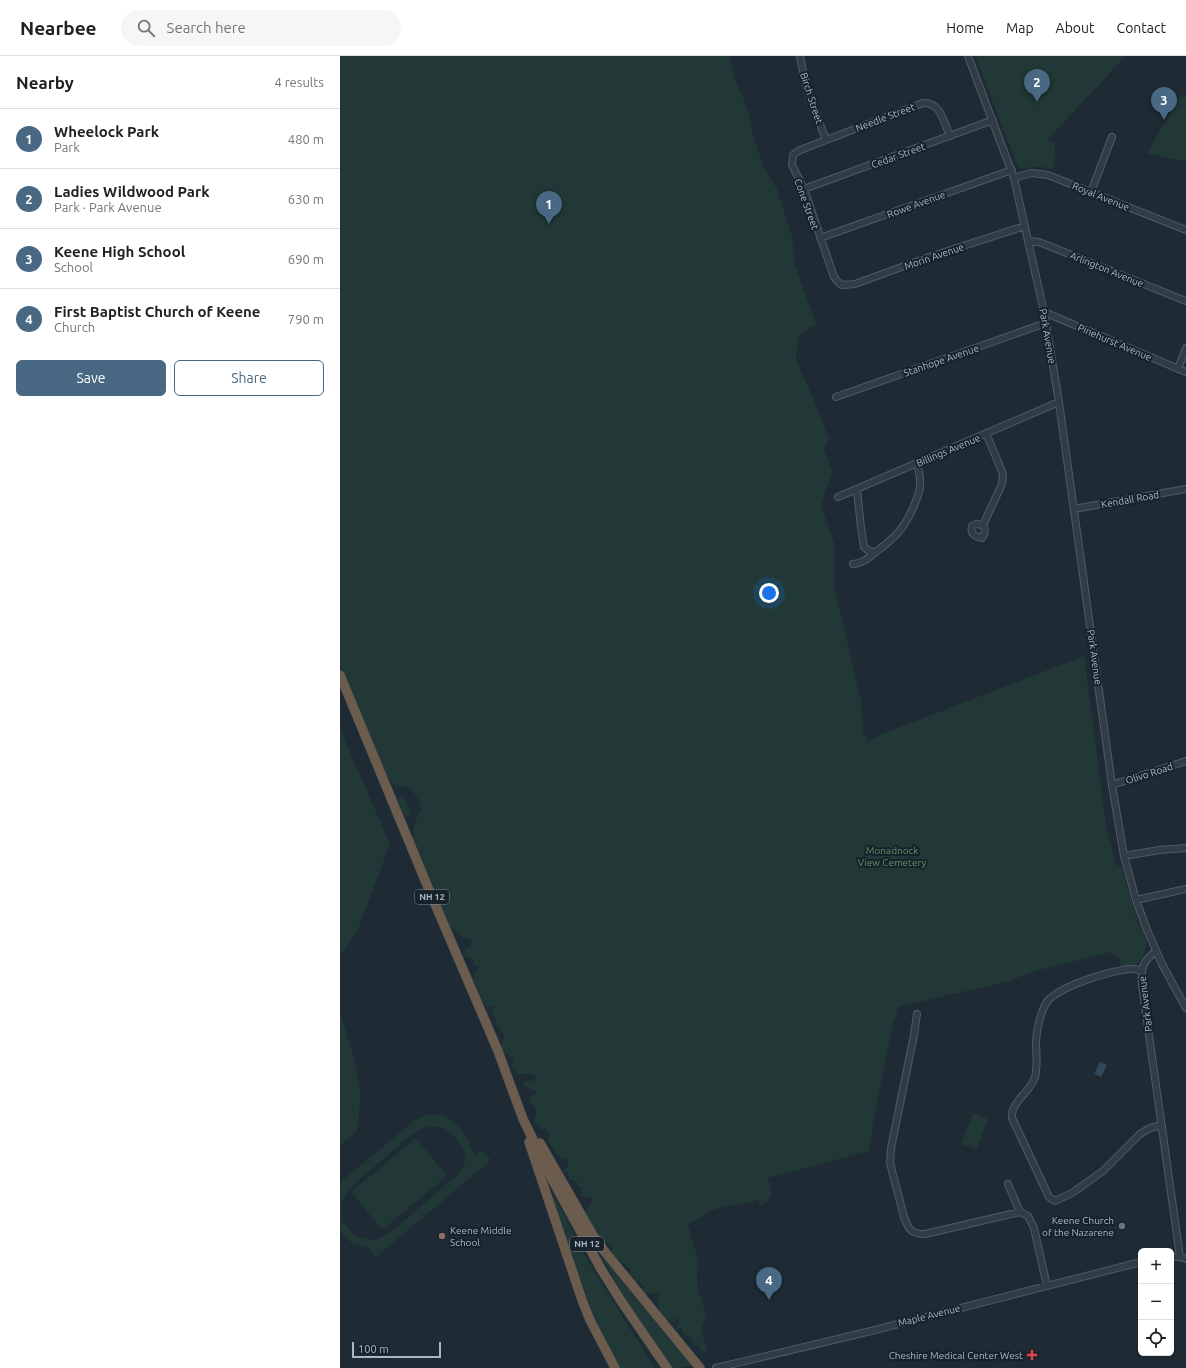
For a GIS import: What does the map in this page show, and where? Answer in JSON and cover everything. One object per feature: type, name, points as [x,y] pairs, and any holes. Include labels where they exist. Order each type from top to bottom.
[{"type":"highway","name":"NH 12","points":[[340,675],[498,1051],[523,1119],[562,1199],[601,1269],[623,1304],[666,1365]]},
{"type":"highway","points":[[523,1119],[534,1157],[582,1300],[590,1320],[615,1368]]},
{"type":"highway","points":[[523,1119],[557,1169],[594,1237],[700,1368]]},
{"type":"street","name":"Birch Street","points":[[800,56],[806,86],[826,140]]},
{"type":"street","name":"Park Avenue","points":[[968,56],[1012,170],[1046,323],[1059,402],[1112,785],[1124,856],[1136,900],[1156,951],[1144,963],[1141,970],[1142,985],[1183,1258]]},
{"type":"street","name":"Needle Street","points":[[826,140],[923,103],[929,103],[937,108],[950,136]]},
{"type":"street","name":"Cedar Street","points":[[804,189],[993,120]]},
{"type":"street","points":[[1091,192],[1112,137]]},
{"type":"street","name":"Cone Street","points":[[826,140],[798,151],[793,155],[792,165],[804,189],[834,277],[842,285]]},
{"type":"street","name":"Rowe Avenue","points":[[820,238],[1012,170]]},
{"type":"street","name":"Royal Avenue","points":[[1014,178],[1023,174],[1040,173],[1186,230]]},
{"type":"street","name":"Morin Avenue","points":[[842,285],[855,284],[929,257],[1025,226]]},
{"type":"street","name":"Arlington Avenue","points":[[1028,241],[1039,242],[1186,301]]},
{"type":"street","name":"Pinehurst Avenue","points":[[1044,312],[1186,372]]},
{"type":"street","name":"Stanhope Avenue","points":[[836,397],[1046,323]]},
{"type":"street","points":[[1178,368],[1186,348]]},
{"type":"street","name":"Billings Avenue","points":[[838,497],[1059,402]]},
{"type":"street","points":[[983,525],[1002,484],[1003,474],[986,433]]},
{"type":"street","points":[[853,564],[867,560],[888,544],[904,527],[920,488],[917,463]]},
{"type":"street","points":[[857,489],[864,547],[869,551],[876,552]]},
{"type":"street","name":"Kendall Road","points":[[1074,509],[1186,489]]},
{"type":"street","name":"Olivo Road","points":[[1112,785],[1186,761]]},
{"type":"street","points":[[1124,856],[1159,850],[1186,848]]},
{"type":"street","points":[[1136,900],[1186,889]]},
{"type":"street","points":[[1156,951],[1186,1008]]},
{"type":"street","points":[[1141,970],[1132,969],[1082,981],[1051,997],[1047,1001],[1036,1040],[1036,1075],[1030,1086],[1012,1110],[1012,1118],[1048,1197],[1055,1201],[1072,1193],[1103,1171],[1140,1134],[1150,1128],[1162,1125]]},
{"type":"street","points":[[916,1014],[914,1034],[891,1148],[890,1163],[907,1226],[914,1233],[925,1234],[1020,1212],[1028,1216],[1034,1228],[1047,1286]]},
{"type":"street","points":[[1008,1184],[1020,1212]]},
{"type":"street","name":"Maple Avenue","points":[[716,1368],[1138,1263]]},
{"type":"green space","name":"Monadnock View Cemetery","points":[[340,56],[729,56],[735,79],[748,109],[753,135],[764,168],[777,189],[792,236],[795,265],[816,324],[798,336],[796,360],[817,407],[829,440],[824,449],[832,472],[821,505],[835,546],[834,586],[861,700],[863,731],[869,742],[882,734],[1084,656],[1107,831],[1117,866],[1121,865],[1136,916],[1147,942],[1142,959],[1136,965],[1121,968],[1120,960],[1110,952],[1039,970],[1005,982],[898,1007],[896,1017],[894,1018],[874,1117],[869,1151],[768,1178],[771,1197],[761,1206],[757,1200],[715,1209],[688,1224],[698,1260],[697,1283],[706,1316],[701,1331],[707,1349],[704,1352],[700,1349],[700,1346],[693,1346],[691,1338],[682,1333],[681,1328],[676,1330],[680,1320],[677,1318],[672,1323],[662,1314],[658,1303],[659,1294],[642,1293],[641,1290],[645,1287],[640,1281],[636,1282],[630,1278],[629,1272],[632,1268],[628,1268],[610,1252],[614,1247],[604,1242],[584,1214],[592,1202],[593,1197],[586,1198],[580,1195],[583,1187],[578,1187],[577,1182],[569,1179],[567,1172],[562,1173],[569,1163],[567,1159],[563,1160],[556,1154],[547,1139],[550,1134],[546,1129],[542,1130],[534,1122],[536,1114],[535,1106],[529,1103],[530,1098],[536,1094],[536,1091],[523,1085],[523,1082],[532,1081],[537,1076],[518,1074],[511,1068],[513,1062],[512,1057],[502,1051],[502,1043],[505,1035],[495,1024],[497,1019],[491,1014],[494,1008],[491,1006],[488,1008],[480,999],[473,977],[474,973],[479,967],[473,966],[474,960],[462,955],[466,949],[470,949],[472,940],[464,938],[450,926],[413,838],[414,823],[422,810],[420,808],[421,804],[410,787],[397,786],[392,782],[384,770],[340,663]]},
{"type":"green space","points":[[975,56],[1126,56],[1047,140],[1055,143],[1054,166],[1051,169],[1037,166],[1021,169],[1018,167]]},
{"type":"green space","points":[[1181,95],[1186,98],[1186,161],[1147,153]]},
{"type":"green space","points":[[340,729],[390,844],[357,932],[340,955]]},
{"type":"green space","points":[[401,796],[408,804],[410,814],[406,817],[397,800]]},
{"type":"green space","points":[[340,1012],[354,1057],[361,1095],[357,1131],[340,1146]]},
{"type":"green space","points":[[973,1113],[988,1119],[977,1149],[961,1144]]},
{"type":"green space","points":[[430,1114],[446,1117],[456,1124],[464,1134],[474,1156],[481,1150],[491,1160],[376,1257],[369,1248],[353,1244],[340,1231],[340,1185],[343,1180],[415,1120]],"holes":[[[428,1126],[440,1127],[456,1138],[465,1155],[463,1167],[455,1177],[390,1233],[372,1240],[355,1236],[342,1221],[341,1202],[349,1189],[412,1134]]]},
{"type":"green space","points":[[416,1138],[447,1176],[382,1230],[351,1192]]},
{"type":"green space","points":[[551,1193],[592,1267],[655,1368],[618,1368],[598,1325],[581,1282]]},
{"type":"green space","points":[[589,1235],[693,1365],[672,1368],[628,1303]]},
{"type":"water","points":[[1100,1062],[1107,1065],[1101,1077],[1094,1074]]},
{"type":"place","name":"Ladies Wildwood Park","points":[[1037,102]]},
{"type":"place","name":"Keene High School","points":[[1164,120]]},
{"type":"place","name":"Wheelock Park","points":[[549,224]]},
{"type":"place","name":"Keene Church of the Nazarene","points":[[1122,1226]]},
{"type":"place","name":"Keene Middle School","points":[[442,1236]]},
{"type":"place","name":"First Baptist Church of Keene","points":[[769,1300]]},
{"type":"place","name":"Cheshire Medical Center West","points":[[1032,1355]]}]
